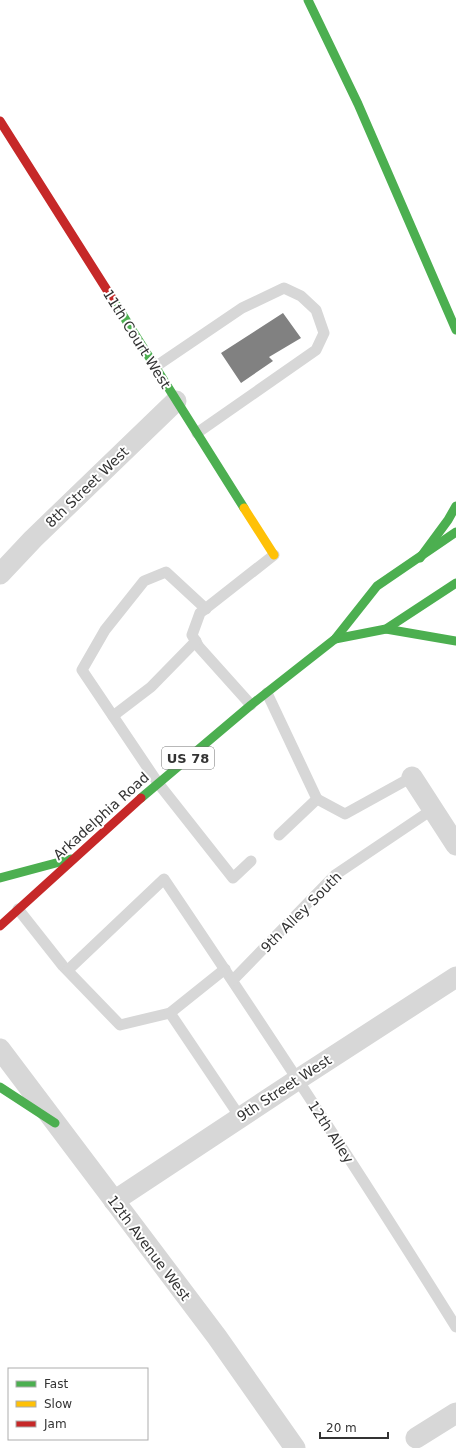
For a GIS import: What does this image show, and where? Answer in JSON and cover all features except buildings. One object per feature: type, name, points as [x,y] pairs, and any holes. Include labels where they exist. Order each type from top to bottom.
[{"type":"main road","points":[[308,0],[358,104],[456,330]]},
{"type":"main road","name":"11th Court West","points":[[0,121],[274,555]]},
{"type":"main road","points":[[420,558],[448,520],[456,506]]},
{"type":"main road","name":"Arkadelphia Road","points":[[0,926],[158,783],[251,705],[334,639],[377,586],[456,532]]},
{"type":"main road","name":"Arkadelphia Road","points":[[334,639],[386,629],[456,583]]},
{"type":"main road","points":[[386,629],[456,641]]},
{"type":"main road","points":[[0,878],[74,858]]},
{"type":"main road","points":[[0,1087],[55,1123]]},
{"type":"street","name":"8th Street West","points":[[0,574],[33,539],[176,401]]},
{"type":"street","points":[[412,777],[456,846]]},
{"type":"street","name":"9th Street West","points":[[114,1202],[240,1117],[456,977]]},
{"type":"street","name":"12th Avenue West","points":[[0,1049],[216,1337],[295,1448]]},
{"type":"street","points":[[416,1438],[456,1413]]},
{"type":"lane","points":[[155,367],[242,308],[284,288],[301,296],[316,310],[324,333],[316,350],[197,433]]},
{"type":"lane","points":[[251,705],[198,646],[192,635],[200,613],[274,555]]},
{"type":"lane","points":[[206,609],[166,572],[144,581],[105,630],[82,670],[158,783],[234,878],[251,861]]},
{"type":"lane","points":[[113,716],[151,687],[196,641]]},
{"type":"lane","points":[[267,693],[317,799],[345,814],[412,777]]},
{"type":"lane","points":[[279,835],[317,799]]},
{"type":"lane","name":"9th Alley South","points":[[233,980],[335,875],[433,809]]},
{"type":"lane","name":"12th Alley","points":[[68,970],[164,879],[233,980],[393,1226],[456,1327]]},
{"type":"lane","points":[[18,909],[68,970],[120,1025],[170,1013],[225,969]]},
{"type":"lane","points":[[170,1013],[240,1117]]},
{"type":"traffic: fast","points":[[308,0],[358,104],[456,330]]},
{"type":"traffic: fast","points":[[112,298],[244,508]]},
{"type":"traffic: fast","points":[[420,558],[448,520],[456,506]]},
{"type":"traffic: fast","points":[[141,798],[251,705],[335,639],[377,586],[456,532]]},
{"type":"traffic: fast","points":[[335,639],[386,629],[456,583]]},
{"type":"traffic: fast","points":[[386,629],[456,641]]},
{"type":"traffic: fast","points":[[0,878],[71,859]]},
{"type":"traffic: fast","points":[[0,1087],[55,1123]]},
{"type":"traffic: slow","points":[[244,508],[274,555]]},
{"type":"traffic: jam","points":[[0,121],[112,298]]},
{"type":"traffic: jam","points":[[0,926],[141,798]]}]
